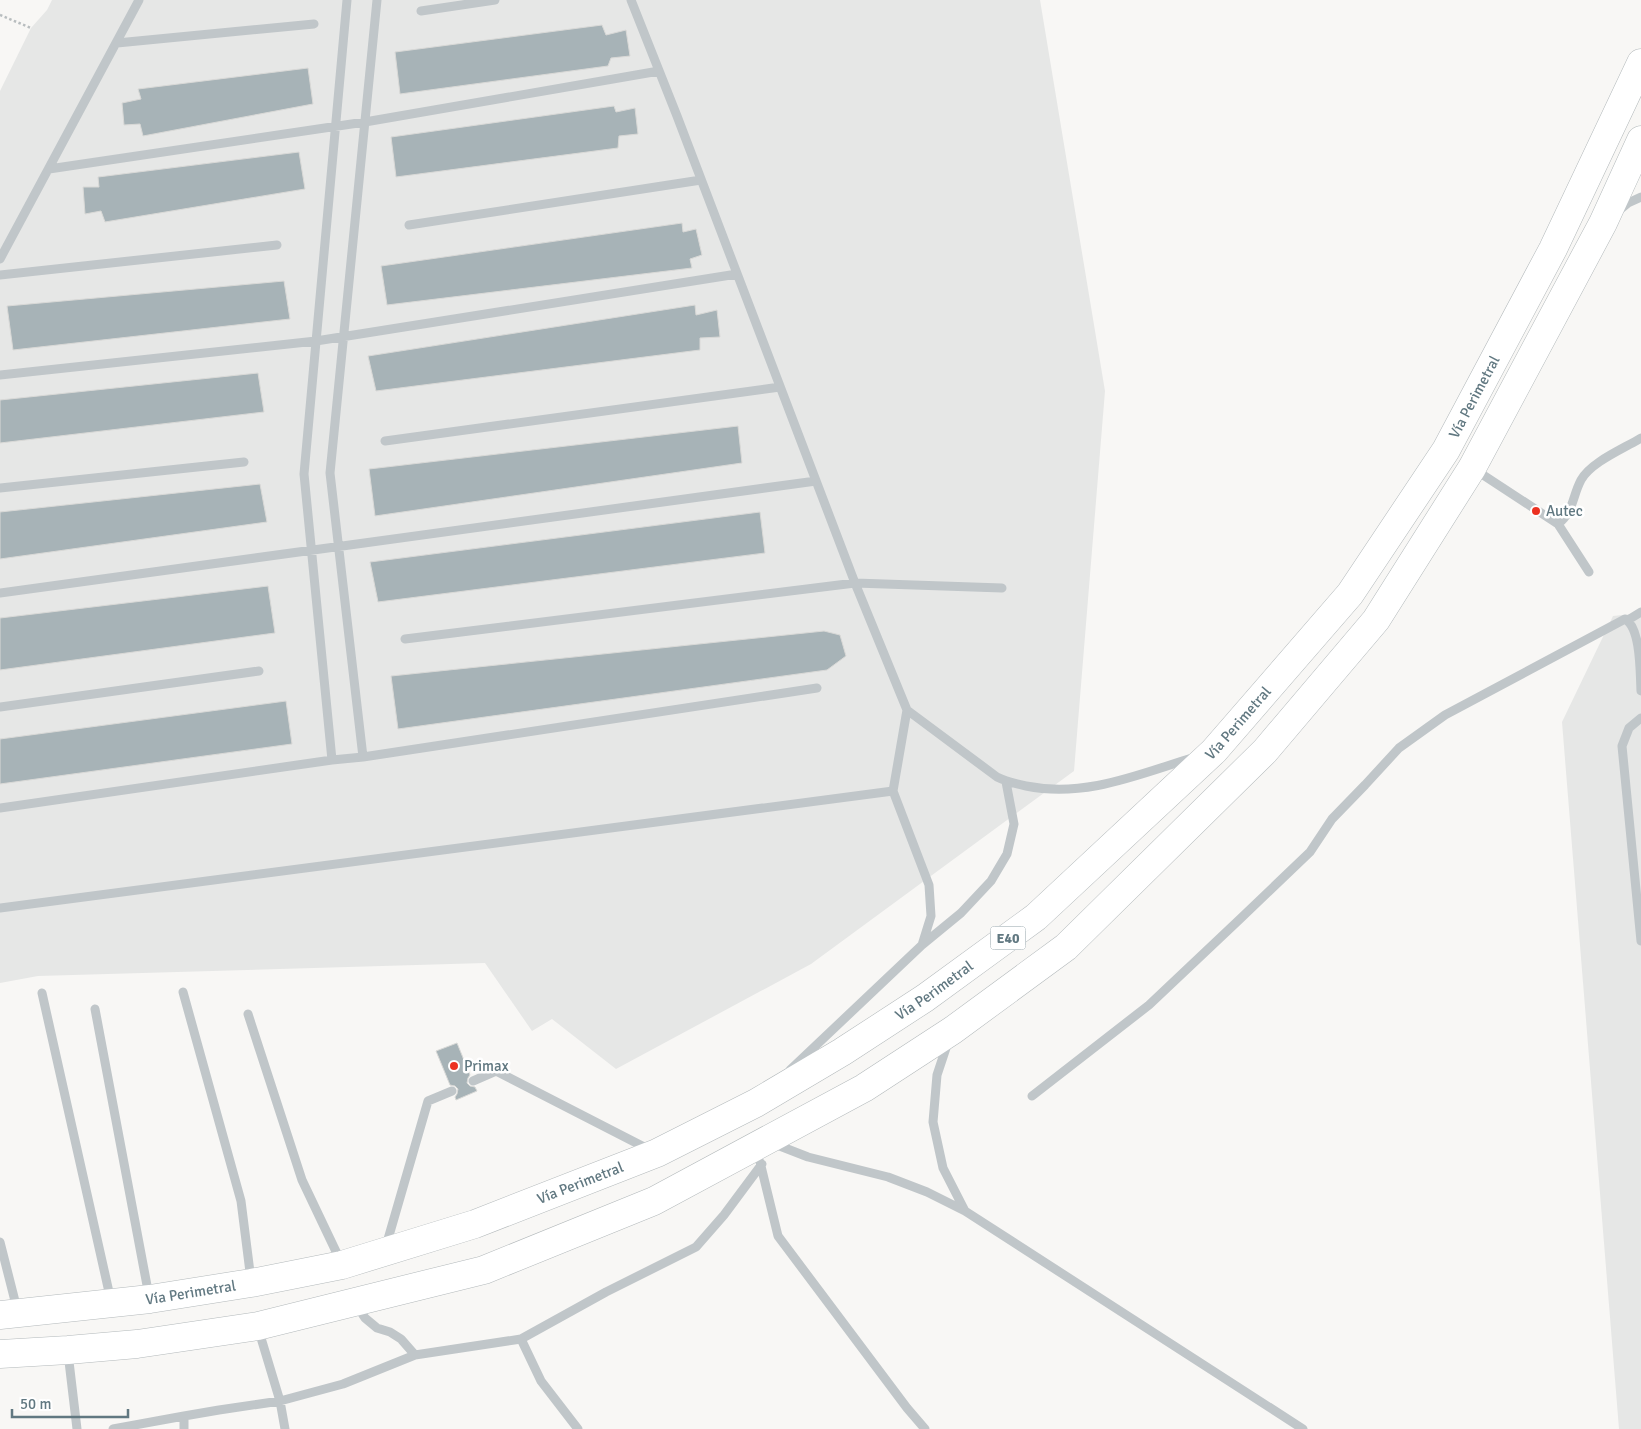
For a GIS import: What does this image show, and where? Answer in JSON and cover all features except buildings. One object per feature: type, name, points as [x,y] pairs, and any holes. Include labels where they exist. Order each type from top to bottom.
[{"type":"highway","name":"Vía Perimetral","points":[[9,1315],[150,1299],[342,1265],[475,1224],[657,1153],[756,1103],[842,1052],[925,998],[1036,917],[1214,751],[1350,594],[1446,450],[1553,249],[1641,63]]},
{"type":"highway","name":"E40","points":[[0,1354],[137,1344],[258,1326],[484,1270],[654,1201],[760,1152],[953,1030],[1066,947],[1265,751],[1376,620],[1472,468],[1603,223],[1641,140]]},
{"type":"lane","points":[[0,259],[140,0]]},
{"type":"lane","points":[[332,760],[304,474],[347,0]]},
{"type":"lane","points":[[363,757],[330,473],[377,0]]},
{"type":"lane","points":[[421,12],[495,0]]},
{"type":"lane","points":[[631,0],[855,583],[907,710],[955,747],[1006,782],[1045,790],[1077,790],[1098,787],[1214,751]]},
{"type":"lane","points":[[117,43],[314,24]]},
{"type":"lane","points":[[49,169],[365,122],[659,71]]},
{"type":"lane","points":[[409,225],[700,180]]},
{"type":"lane","points":[[1603,223],[1628,203],[1641,197]]},
{"type":"lane","points":[[0,275],[277,245]]},
{"type":"lane","points":[[0,375],[316,341],[736,274]]},
{"type":"lane","points":[[385,441],[780,387]]},
{"type":"lane","points":[[1558,524],[1566,518],[1573,504],[1580,481],[1590,468],[1641,438]]},
{"type":"lane","points":[[0,488],[244,462]]},
{"type":"lane","points":[[1472,468],[1558,524],[1589,572]]},
{"type":"lane","points":[[0,593],[816,481]]},
{"type":"lane","points":[[405,639],[855,583],[1002,588]]},
{"type":"lane","points":[[1628,620],[1641,612]]},
{"type":"lane","points":[[1032,1096],[1149,1005],[1310,852],[1332,819],[1399,748],[1445,715],[1621,619],[1628,620],[1633,625],[1638,636],[1641,691]]},
{"type":"lane","points":[[0,707],[259,671]]},
{"type":"lane","points":[[0,808],[363,757],[816,688]]},
{"type":"lane","points":[[907,710],[893,791],[929,885],[931,916],[922,945]]},
{"type":"lane","points":[[1641,718],[1630,728],[1622,746],[1641,941]]},
{"type":"lane","points":[[756,1103],[922,945],[961,913],[991,881],[1007,854],[1014,824],[1006,782]]},
{"type":"lane","points":[[0,908],[893,791]]},
{"type":"lane","points":[[42,992],[111,1304]]},
{"type":"lane","points":[[182,992],[240,1201],[251,1282]]},
{"type":"lane","points":[[95,1009],[150,1299]]},
{"type":"lane","points":[[248,1014],[302,1180],[342,1265]]},
{"type":"lane","points":[[953,1030],[937,1074],[934,1122],[943,1168],[965,1211]]},
{"type":"lane","points":[[473,1081],[496,1071],[657,1153]]},
{"type":"lane","points":[[385,1252],[428,1101],[452,1091]]},
{"type":"lane","points":[[760,1152],[808,1157],[888,1177],[927,1192],[965,1211],[1303,1429]]},
{"type":"lane","points":[[112,1429],[219,1410],[280,1402],[343,1384],[415,1355],[522,1339],[606,1292],[696,1247],[724,1215],[760,1152]]},
{"type":"lane","points":[[760,1152],[778,1236],[907,1408],[925,1429]]},
{"type":"lane","points":[[0,1242],[9,1315]]},
{"type":"lane","points":[[355,1303],[365,1318],[377,1328],[390,1332],[401,1339],[415,1355]]},
{"type":"lane","points":[[258,1326],[280,1402],[285,1429]]},
{"type":"lane","points":[[522,1339],[541,1381],[578,1429]]},
{"type":"lane","points":[[68,1350],[77,1429]]},
{"type":"lane","points":[[184,1416],[184,1429]]},
{"type":"path","points":[[0,15],[31,28]]},
{"type":"shaded area","points":[[52,0],[1040,0],[1105,391],[1074,771],[811,964],[616,1069],[552,1019],[532,1031],[485,963],[38,976],[0,983],[0,91],[31,28],[47,10]]},
{"type":"shaded area","points":[[1641,613],[1641,1429],[1619,1429],[1562,722],[1613,616]]},
{"type":"place","name":"Autec","points":[[1536,511]]},
{"type":"place","name":"Primax","points":[[454,1066]]}]
